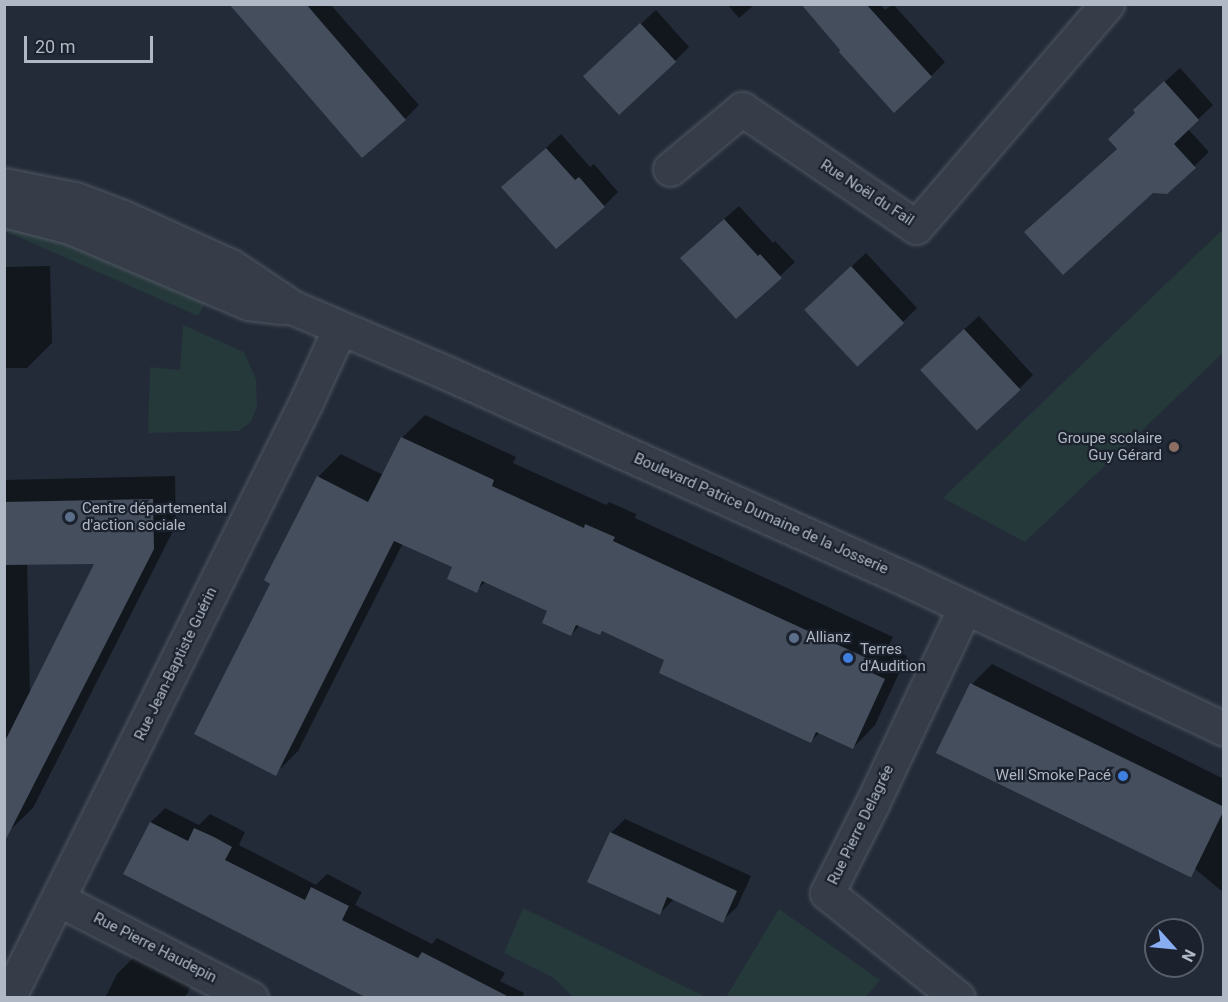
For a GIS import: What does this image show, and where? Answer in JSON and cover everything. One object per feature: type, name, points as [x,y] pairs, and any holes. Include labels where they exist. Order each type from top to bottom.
[{"type":"street","name":"Rue Noël du Fail","points":[[670,169],[742,109],[916,227],[1107,4]]},
{"type":"street","name":"Boulevard Patrice Dumaine de la Josserie","points":[[4,185],[75,199],[123,217],[231,266],[294,309],[458,378],[965,607],[1224,729]]},
{"type":"street","name":"Boulevard Patrice Dumaine de la Josserie","points":[[4,210],[70,227],[248,303],[294,309]]},
{"type":"street","name":"Rue Jean-Baptiste Guérin","points":[[8,998],[302,411],[340,328]]},
{"type":"street","name":"Rue Pierre Delagrée","points":[[958,998],[827,893],[873,804],[965,607]]},
{"type":"street","name":"Rue Pierre Haudepin","points":[[58,899],[251,998]]},
{"type":"shaded area","points":[[5,224],[31,227],[208,298],[198,316],[5,231]]},
{"type":"shaded area","points":[[1223,229],[1223,353],[1025,542],[943,498]]},
{"type":"shaded area","points":[[183,325],[244,352],[256,379],[257,406],[251,422],[239,431],[148,433],[150,367],[180,370]]},
{"type":"shaded area","points":[[523,908],[706,997],[573,997],[554,978],[504,953]]},
{"type":"shaded area","points":[[779,909],[880,980],[866,997],[726,997]]},
{"type":"building","points":[[229,4],[306,4],[406,120],[362,158]]},
{"type":"building","points":[[801,4],[866,4],[932,77],[894,113],[839,52],[840,50]]},
{"type":"building","points":[[640,23],[676,62],[619,115],[583,76]]},
{"type":"building","points":[[1164,81],[1199,120],[1174,144],[1196,168],[1167,194],[1153,193],[1063,275],[1024,232],[1117,149],[1108,139],[1135,113],[1133,110]]},
{"type":"building","points":[[546,148],[575,180],[579,177],[605,207],[556,249],[501,187]]},
{"type":"building","points":[[724,219],[782,278],[736,319],[680,258]]},
{"type":"building","points":[[851,266],[904,323],[857,367],[804,310]]},
{"type":"building","points":[[964,329],[1021,390],[977,431],[920,370]]},
{"type":"building","points":[[401,437],[494,480],[492,486],[584,528],[585,524],[615,537],[613,541],[871,660],[866,670],[885,679],[853,749],[816,732],[811,743],[659,673],[664,660],[602,631],[600,635],[576,625],[571,636],[542,623],[547,611],[482,581],[477,593],[447,579],[452,567],[394,541],[276,776],[194,734],[270,584],[264,580],[317,476],[368,502]]},
{"type":"building","points":[[153,499],[154,549],[4,843],[4,743],[94,564],[4,565],[4,502]]},
{"type":"building","points":[[970,683],[1224,807],[1191,878],[936,753]]},
{"type":"building","points":[[150,822],[188,841],[194,828],[214,837],[232,847],[225,860],[305,900],[311,887],[349,906],[342,920],[418,958],[422,952],[511,998],[367,998],[123,874]]},
{"type":"building","points":[[610,832],[737,891],[723,923],[667,897],[660,915],[587,882]]},
{"type":"place","name":"Groupe scolaire Guy Gérard","points":[[1174,447]]},
{"type":"place","name":"Centre départemental d'action sociale","points":[[70,517]]},
{"type":"place","name":"Allianz","points":[[794,638]]},
{"type":"place","name":"Terres d'Audition","points":[[848,658]]},
{"type":"place","name":"Well Smoke Pacé","points":[[1123,776]]}]
